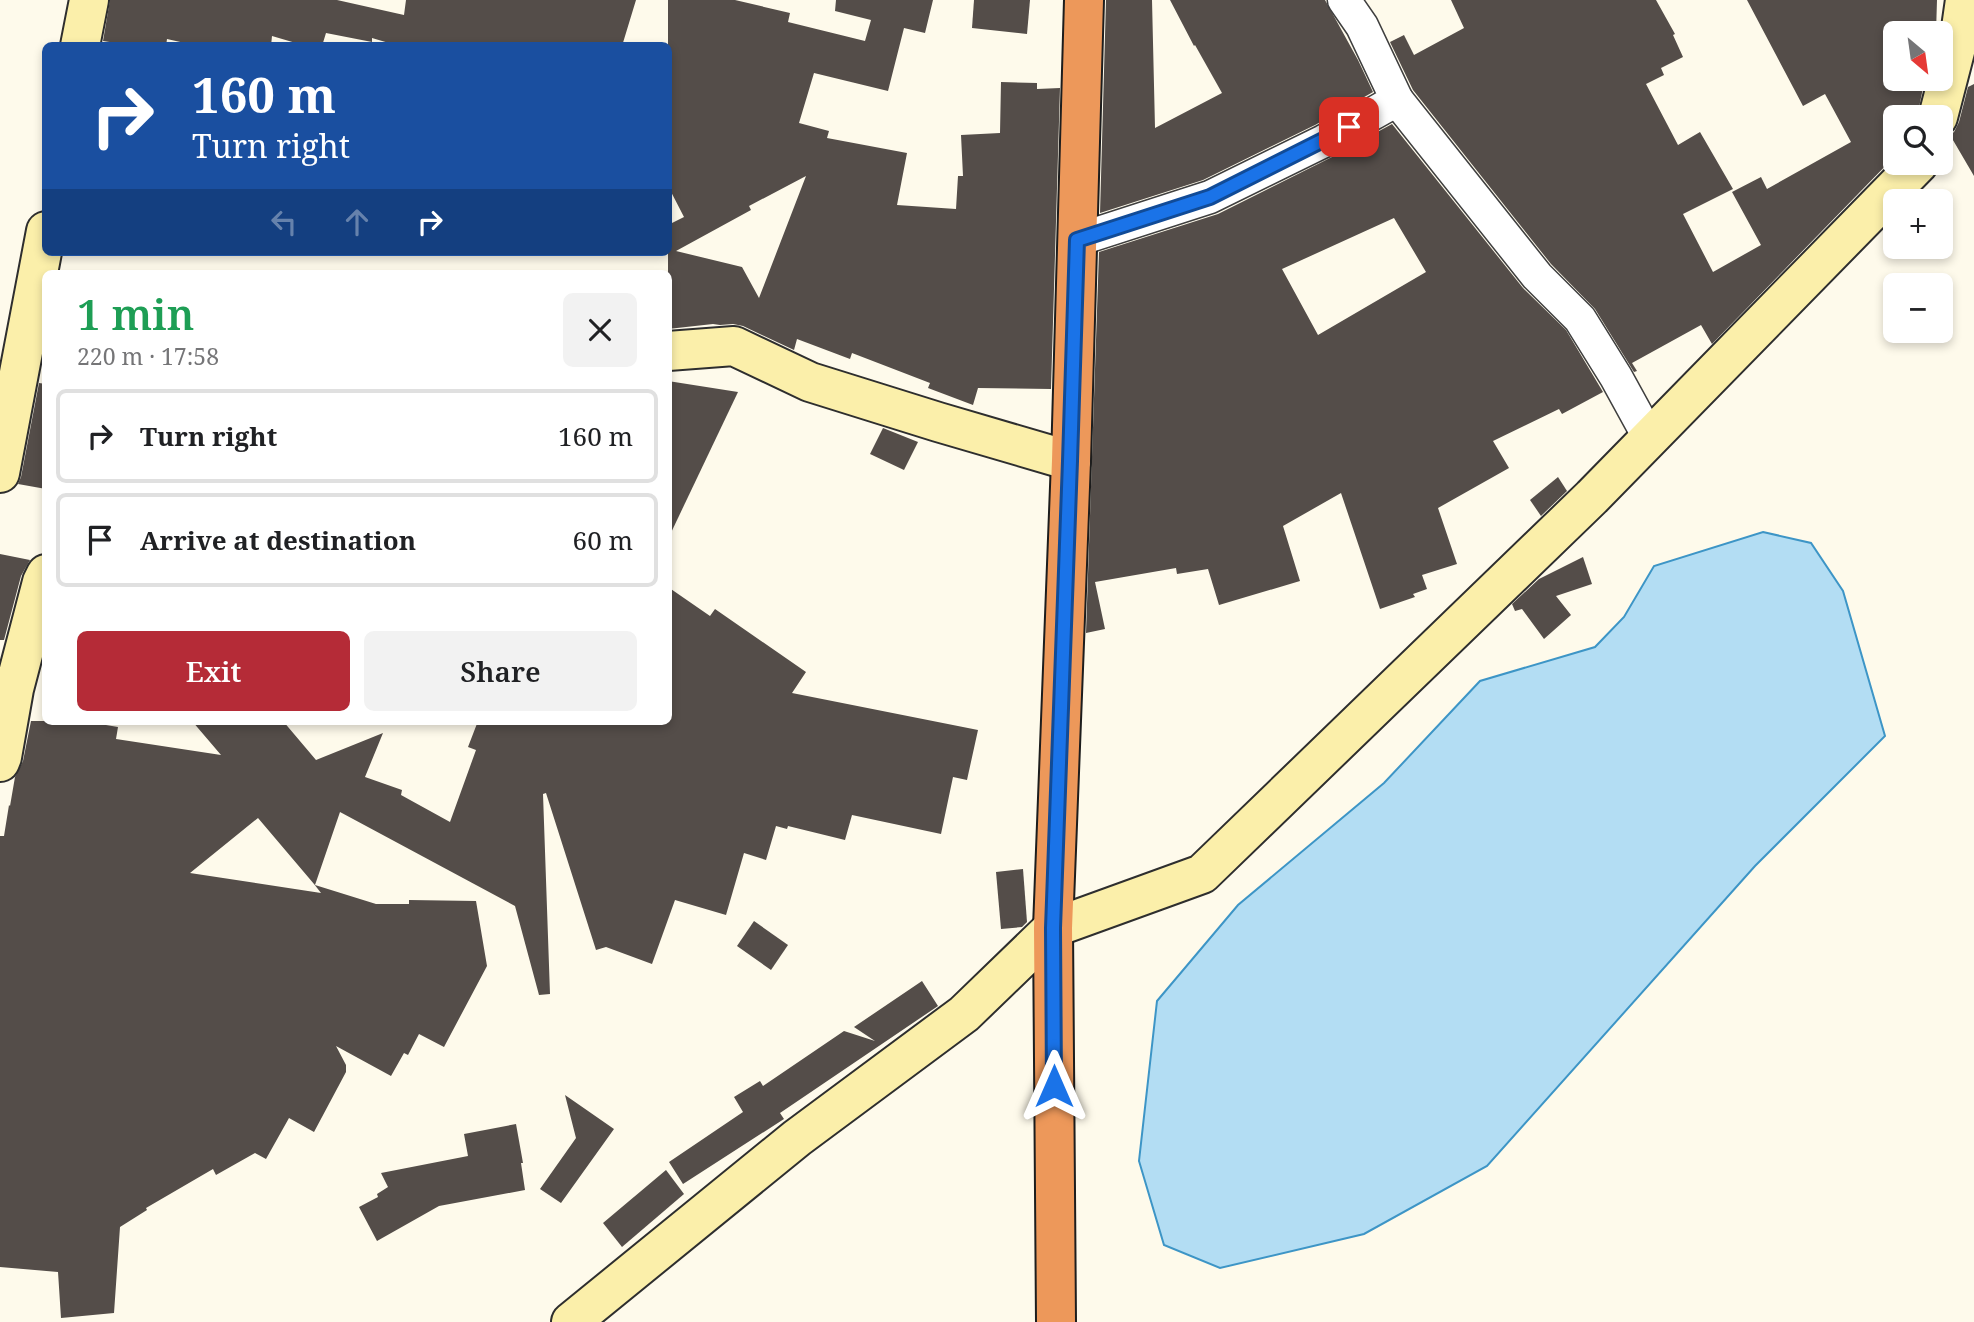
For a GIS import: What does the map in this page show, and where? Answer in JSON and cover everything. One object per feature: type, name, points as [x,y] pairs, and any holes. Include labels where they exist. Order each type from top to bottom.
[{"type":"highway","points":[[1056,1322],[1053,928],[1084,0]]},
{"type":"street","points":[[81,42],[89,0]]},
{"type":"street","points":[[1344,0],[1362,26],[1397,100],[1537,276],[1580,319],[1650,439]]},
{"type":"street","points":[[1941,105],[1961,28],[1965,0]]},
{"type":"street","points":[[1077,240],[1210,197],[1324,141],[1397,100]]},
{"type":"street","points":[[571,1322],[797,1138],[964,1014],[1053,928],[1202,874],[1582,507],[1907,175]]},
{"type":"street","points":[[0,473],[42,252]]},
{"type":"street","points":[[672,351],[734,346],[810,382],[1070,461]]},
{"type":"street","points":[[0,762],[14,689],[42,582]]},
{"type":"water","points":[[1763,532],[1811,543],[1843,591],[1885,736],[1755,866],[1487,1166],[1364,1234],[1220,1268],[1164,1245],[1139,1161],[1157,1001],[1238,905],[1384,783],[1480,681],[1595,647],[1624,617],[1654,566]]},
{"type":"building","points":[[110,0],[337,0],[404,15],[406,0],[636,0],[623,42],[386,42],[372,38],[372,42],[326,33],[323,42],[292,42],[272,36],[271,42],[180,42],[167,39],[167,42],[103,41]]},
{"type":"building","points":[[668,0],[735,0],[790,13],[788,22],[865,41],[871,20],[835,11],[836,0],[933,0],[925,33],[904,28],[888,91],[814,73],[799,123],[829,131],[827,138],[907,153],[897,205],[956,209],[958,176],[963,176],[961,135],[1000,133],[1001,82],[1037,83],[1037,89],[1060,88],[1051,389],[978,388],[973,405],[928,388],[930,383],[852,353],[850,359],[797,339],[794,350],[733,324],[672,329],[672,270],[668,270],[668,256],[672,256],[672,223],[684,217],[672,194],[672,42],[668,42]],"holes":[[[806,176],[759,298],[742,267],[676,251],[751,210],[749,206]]]},
{"type":"building","points":[[974,0],[1030,0],[1027,34],[972,28]]},
{"type":"building","points":[[1106,0],[1152,0],[1155,128],[1222,93],[1170,0],[1325,0],[1373,92],[1315,125],[1203,180],[1100,213]]},
{"type":"building","points":[[1451,0],[1656,0],[1675,34],[1673,35],[1683,57],[1661,68],[1664,75],[1646,84],[1678,145],[1700,132],[1733,189],[1683,214],[1713,272],[1761,245],[1732,192],[1761,177],[1767,189],[1851,142],[1825,94],[1803,106],[1747,0],[1937,0],[1936,21],[1883,21],[1883,91],[1922,91],[1919,105],[1883,105],[1883,168],[1712,344],[1701,325],[1632,363],[1637,371],[1634,372],[1595,309],[1551,264],[1413,90],[1390,42],[1404,35],[1414,55],[1464,28]]},
{"type":"building","points":[[1974,84],[1974,176],[1953,140],[1968,87]]},
{"type":"building","points":[[1392,124],[1523,288],[1566,330],[1603,392],[1562,414],[1559,409],[1493,441],[1509,468],[1438,508],[1457,564],[1422,575],[1427,589],[1413,594],[1415,597],[1380,609],[1341,493],[1283,526],[1300,581],[1219,605],[1208,569],[1177,574],[1176,568],[1095,582],[1105,629],[1086,633],[1099,252],[1218,214]],"holes":[[[1394,218],[1426,272],[1318,335],[1282,269]]]},
{"type":"building","points":[[672,382],[738,392],[672,531]]},
{"type":"building","points":[[39,383],[42,383],[42,488],[18,484]]},
{"type":"building","points":[[883,428],[918,442],[904,470],[870,454]]},
{"type":"building","points":[[1558,477],[1567,491],[1541,516],[1530,500]]},
{"type":"building","points":[[0,554],[30,560],[21,576],[4,640],[0,640]]},
{"type":"building","points":[[1583,557],[1592,584],[1556,596],[1571,615],[1544,639],[1522,609],[1515,611],[1512,604],[1539,579]]},
{"type":"building","points":[[672,590],[710,616],[715,609],[806,672],[792,693],[978,730],[967,780],[953,777],[941,834],[852,815],[845,840],[788,826],[787,829],[776,826],[766,860],[744,853],[726,915],[675,900],[652,964],[606,947],[596,950],[546,793],[543,794],[550,994],[539,995],[515,906],[340,812],[315,885],[376,904],[409,904],[409,900],[476,901],[487,966],[444,1047],[419,1034],[408,1055],[404,1053],[391,1076],[336,1046],[346,1065],[346,1072],[314,1132],[289,1118],[266,1159],[255,1153],[216,1175],[213,1169],[146,1208],[147,1210],[120,1227],[114,1313],[61,1318],[58,1272],[0,1267],[0,836],[4,836],[15,777],[23,761],[31,721],[42,721],[42,725],[118,727],[116,739],[221,755],[195,725],[286,725],[316,760],[383,733],[365,777],[402,790],[401,795],[450,822],[476,750],[468,747],[476,725],[672,725]],"holes":[[[258,818],[321,893],[190,873]]]},
{"type":"building","points":[[1023,869],[1027,922],[1022,927],[1001,929],[996,872]]},
{"type":"building","points":[[754,921],[788,945],[771,970],[737,946]]},
{"type":"building","points":[[922,981],[938,1006],[780,1113],[784,1119],[683,1184],[669,1162],[743,1112],[734,1097],[760,1081],[763,1086],[844,1031],[875,1041],[854,1027]]},
{"type":"building","points":[[565,1095],[614,1129],[561,1203],[540,1189],[576,1138]]},
{"type":"building","points":[[516,1124],[525,1190],[439,1206],[377,1241],[359,1207],[378,1197],[377,1194],[388,1187],[381,1173],[468,1156],[464,1134]]},
{"type":"building","points":[[666,1170],[684,1194],[622,1247],[603,1223]]},
{"type":"route","points":[[1054,1086],[1053,928],[1077,240],[1210,197],[1349,127]]}]
